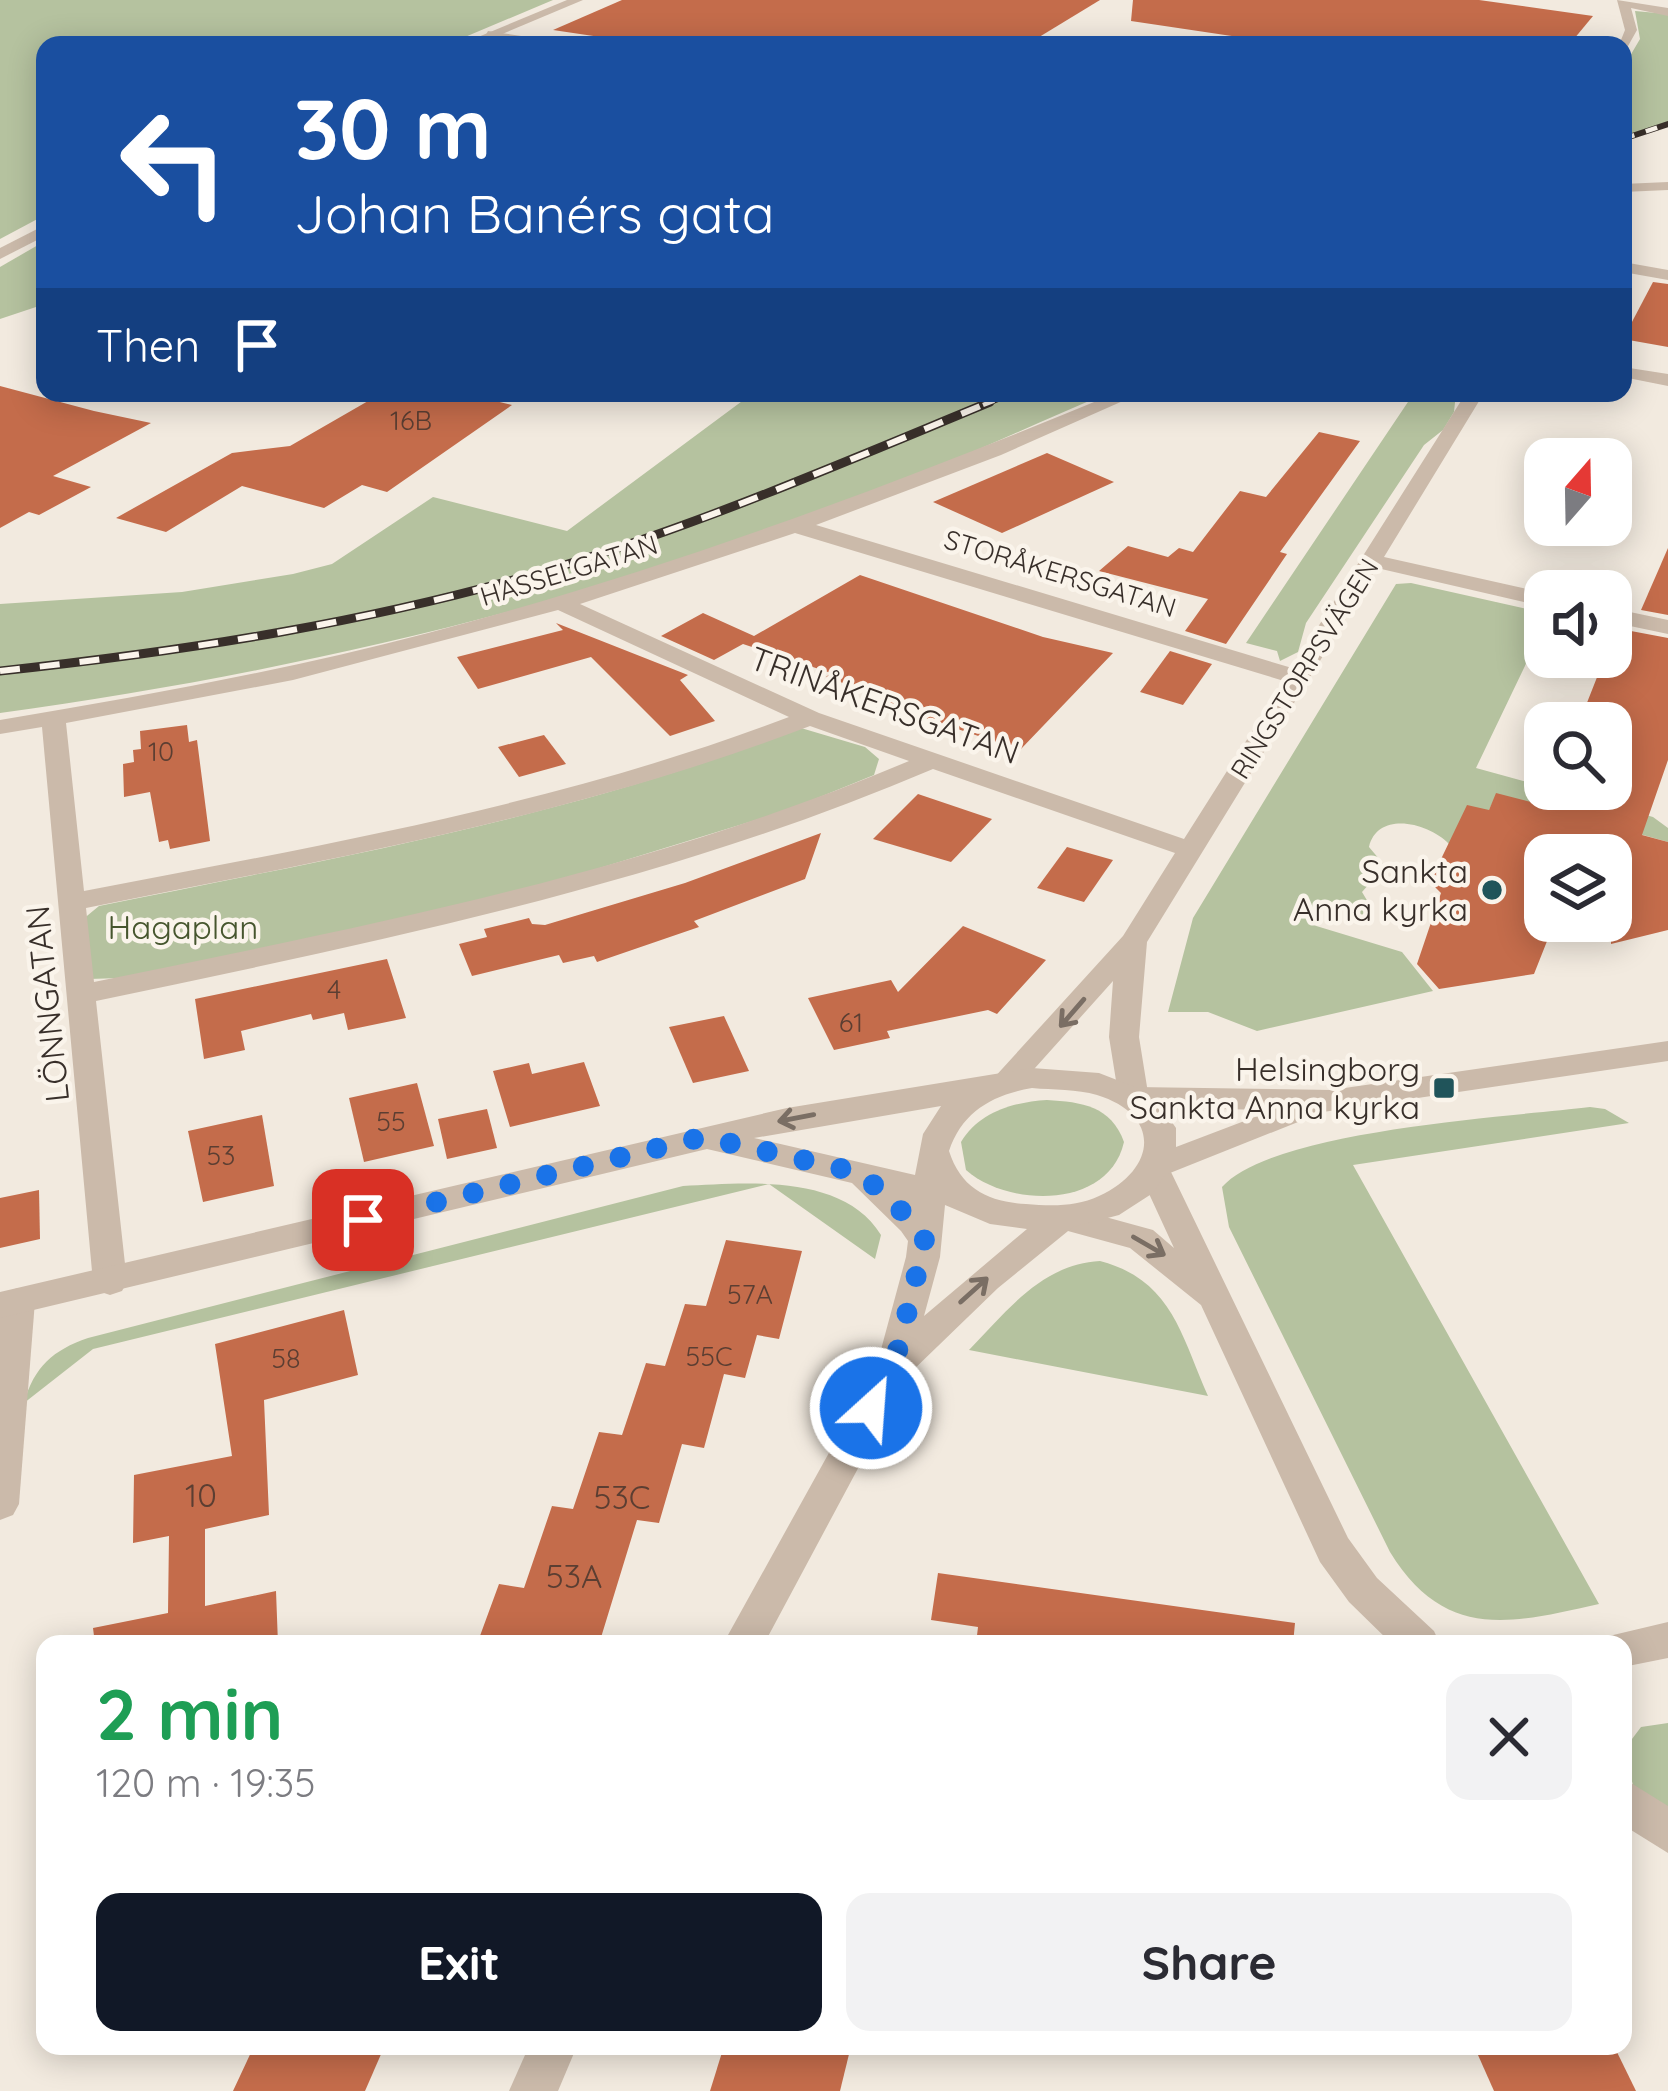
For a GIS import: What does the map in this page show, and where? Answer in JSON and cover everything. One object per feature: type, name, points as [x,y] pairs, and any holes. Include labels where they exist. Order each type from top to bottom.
[{"type":"street","points":[[488,35],[577,0]]},
{"type":"street","points":[[1629,36],[1623,2],[1668,12]]},
{"type":"street","points":[[488,35],[495,36]]},
{"type":"street","points":[[1632,187],[1668,186]]},
{"type":"street","points":[[0,254],[36,235]]},
{"type":"street","points":[[1632,269],[1668,275]]},
{"type":"street","points":[[1632,374],[1668,380]]},
{"type":"street","name":"HASSELGATAN","points":[[0,727],[159,704],[562,604],[802,528],[1110,402]]},
{"type":"street","name":"RINGSTORPSVÄGEN","points":[[998,1084],[1133,942],[1469,402]]},
{"type":"street","name":"STORÅKERSGATAN","points":[[802,528],[1300,678]]},
{"type":"street","points":[[1372,561],[1524,595]]},
{"type":"street","name":"TRINÅKERSGATAN","points":[[562,604],[811,718],[1192,850]]},
{"type":"street","points":[[1632,620],[1668,628]]},
{"type":"street","points":[[74,902],[477,821],[740,748],[811,718]]},
{"type":"street","name":"LÖNNGATAN","points":[[53,719],[110,1282]]},
{"type":"street","points":[[84,994],[494,907],[630,870],[790,819],[932,760]]},
{"type":"street","name":"RINGSTORPSVÄGEN","points":[[1133,942],[1122,1025],[1124,1064],[1136,1095]]},
{"type":"street","points":[[0,1504],[9,1303],[703,1137],[998,1084],[1076,1079],[1136,1095],[1331,1101],[1668,1051]]},
{"type":"street","points":[[748,1635],[893,1369],[925,1241],[946,1194],[933,1151],[954,1108],[998,1084]]},
{"type":"street","points":[[1136,1095],[1160,1127],[1157,1169],[1212,1302],[1334,1550],[1364,1590],[1411,1635]]},
{"type":"street","points":[[893,1369],[986,1279],[1065,1219],[1118,1202],[1157,1169],[1331,1101]]},
{"type":"street","points":[[703,1137],[946,1194],[993,1213],[1065,1219],[1141,1239],[1171,1260],[1212,1302]]},
{"type":"street","points":[[861,1173],[913,1222],[925,1241]]},
{"type":"street","points":[[1632,1647],[1668,1640]]},
{"type":"street","points":[[1632,1806],[1668,1832]]},
{"type":"street","points":[[532,2091],[549,2055]]},
{"type":"green space","points":[[0,0],[553,0],[467,36],[36,36],[36,220],[0,239]]},
{"type":"green space","points":[[1635,11],[1668,14],[1668,123],[1632,134],[1632,53],[1640,39]]},
{"type":"green space","points":[[36,246],[36,307],[0,319],[0,267]]},
{"type":"green space","points":[[741,402],[1087,402],[865,497],[654,570],[547,601],[330,655],[0,713],[0,604],[182,592],[293,574],[332,564],[433,497],[567,531]]},
{"type":"green space","points":[[1408,402],[1455,402],[1443,430],[1424,445],[1306,623],[1298,652],[1280,661],[1277,651],[1246,643]]},
{"type":"green space","points":[[1411,583],[1524,608],[1524,668],[1476,768],[1524,781],[1524,802],[1497,794],[1489,810],[1449,844],[1417,826],[1382,828],[1369,847],[1385,866],[1362,892],[1374,912],[1363,915],[1325,905],[1313,925],[1402,952],[1433,991],[1257,1031],[1208,1012],[1168,1012],[1193,918],[1396,584]]},
{"type":"green space","name":"Hagaplan","points":[[801,728],[865,747],[879,759],[874,775],[788,810],[499,899],[121,978],[89,979],[82,920],[99,906],[541,811]]},
{"type":"green space","points":[[1554,810],[1628,810],[1653,817],[1668,828],[1668,842]]},
{"type":"green space","points":[[1047,1100],[1094,1108],[1118,1130],[1124,1142],[1115,1164],[1099,1180],[1079,1190],[1031,1196],[1007,1191],[966,1170],[961,1142],[977,1123],[1010,1106]]},
{"type":"green space","points":[[1590,1107],[1605,1109],[1629,1123],[1353,1165],[1599,1604],[1537,1617],[1482,1619],[1433,1600],[1411,1581],[1390,1552],[1229,1227],[1222,1187],[1249,1168],[1339,1139]]},
{"type":"green space","points":[[768,1184],[93,1349],[24,1403],[33,1379],[47,1362],[88,1338],[683,1186]]},
{"type":"green space","points":[[769,1184],[818,1191],[864,1215],[881,1235],[875,1259]]},
{"type":"green space","points":[[1100,1261],[1124,1270],[1159,1296],[1181,1331],[1208,1396],[969,1350],[1043,1280],[1079,1264]]},
{"type":"green space","points":[[1668,1723],[1668,1819],[1636,1795],[1632,1781],[1632,1739],[1641,1727]]},
{"type":"building","points":[[622,0],[1100,0],[1041,36],[593,36],[553,30]]},
{"type":"building","points":[[1133,0],[1479,0],[1593,16],[1576,36],[1232,36],[1131,21]]},
{"type":"building","points":[[1653,282],[1668,284],[1668,347],[1632,341],[1632,322]]},
{"type":"building","points":[[0,386],[36,396],[36,402],[60,402],[151,423],[53,476],[91,487],[39,515],[29,512],[0,528]]},
{"type":"building","points":[[366,402],[512,405],[387,492],[362,485],[324,508],[242,486],[166,532],[116,518],[232,453],[290,446]]},
{"type":"building","points":[[1319,432],[1360,441],[1280,552],[1287,554],[1226,644],[1185,631],[1208,599],[1099,571],[1128,546],[1168,557],[1179,548],[1193,552],[1240,491],[1266,497]]},
{"type":"building","points":[[1047,453],[1114,482],[1002,533],[933,502]]},
{"type":"building","points":[[1668,548],[1668,615],[1641,610]]},
{"type":"building","points":[[860,575],[1043,637],[1113,653],[1020,750],[868,699],[874,694],[826,677],[831,673],[743,644],[714,660],[661,636],[703,613],[754,636]]},
{"type":"building","points":[[556,623],[688,675],[680,680],[715,721],[670,736],[591,657],[478,689],[457,657],[563,630]]},
{"type":"building","name":"Sankta Anna kyrka","points":[[1632,631],[1668,638],[1668,760],[1642,835],[1668,842],[1668,930],[1632,939],[1632,834],[1524,834],[1524,942],[1547,942],[1534,974],[1439,989],[1417,964],[1441,893],[1430,882],[1467,805],[1489,810],[1496,793],[1524,800],[1524,810],[1632,810],[1632,702],[1587,702],[1597,678],[1632,678]]},
{"type":"building","points":[[1170,651],[1212,664],[1183,705],[1140,692]]},
{"type":"building","points":[[187,725],[189,742],[197,740],[210,841],[170,849],[168,840],[159,842],[150,792],[124,797],[123,764],[134,762],[133,750],[141,749],[140,731]]},
{"type":"building","points":[[544,735],[566,764],[519,777],[498,747]]},
{"type":"building","points":[[918,794],[992,819],[951,862],[873,839]]},
{"type":"building","points":[[821,833],[805,879],[694,921],[699,927],[597,962],[594,956],[563,963],[559,955],[472,976],[459,944],[487,937],[484,929],[529,918],[532,924],[545,925],[685,883]]},
{"type":"building","points":[[1067,847],[1113,860],[1084,902],[1037,888]]},
{"type":"building","points":[[963,926],[1046,960],[997,1014],[988,1010],[887,1031],[890,1038],[834,1050],[808,998],[891,980],[898,992]]},
{"type":"building","points":[[387,959],[406,1018],[348,1030],[344,1013],[313,1020],[311,1014],[241,1031],[245,1050],[204,1059],[195,999]]},
{"type":"building","points":[[724,1016],[749,1071],[693,1083],[669,1027]]},
{"type":"building","points":[[584,1062],[600,1106],[510,1127],[493,1071],[529,1063],[532,1074]]},
{"type":"building","points":[[417,1083],[434,1146],[364,1162],[349,1098]]},
{"type":"building","points":[[487,1109],[497,1148],[447,1159],[438,1119]]},
{"type":"building","points":[[262,1115],[274,1186],[203,1202],[188,1131]]},
{"type":"building","points":[[39,1190],[40,1239],[0,1248],[0,1198]]},
{"type":"building","points":[[726,1240],[802,1251],[779,1339],[757,1335],[745,1378],[724,1374],[704,1448],[682,1444],[659,1523],[637,1520],[602,1635],[480,1635],[499,1584],[524,1588],[552,1506],[573,1509],[599,1432],[622,1435],[646,1363],[665,1366],[685,1304],[706,1306]]},
{"type":"building","points":[[344,1310],[358,1375],[264,1400],[269,1515],[205,1529],[205,1606],[276,1591],[278,1635],[94,1635],[93,1628],[168,1613],[169,1536],[133,1543],[134,1475],[232,1456],[215,1344]]},
{"type":"building","points":[[938,1573],[1295,1623],[1294,1635],[977,1635],[978,1627],[931,1620]]},
{"type":"building","points":[[250,2055],[381,2055],[365,2091],[233,2091]]},
{"type":"building","points":[[721,2055],[849,2055],[840,2091],[710,2091]]},
{"type":"building","points":[[1478,2055],[1618,2055],[1636,2091],[1494,2091]]},
{"type":"railway","points":[[1632,136],[1668,124]]},
{"type":"railway","points":[[0,671],[280,632],[487,587],[720,511],[990,402]]},
{"type":"railway","points":[[983,405],[990,402]]},
{"type":"place","name":"Sankta Anna kyrka","points":[[1492,890]]},
{"type":"place","name":"Helsingborg Sankta Anna kyrka","points":[[1444,1088]]},
{"type":"route","points":[[363,1220],[703,1137],[861,1173],[913,1222],[925,1241],[893,1369],[871,1408]]}]
